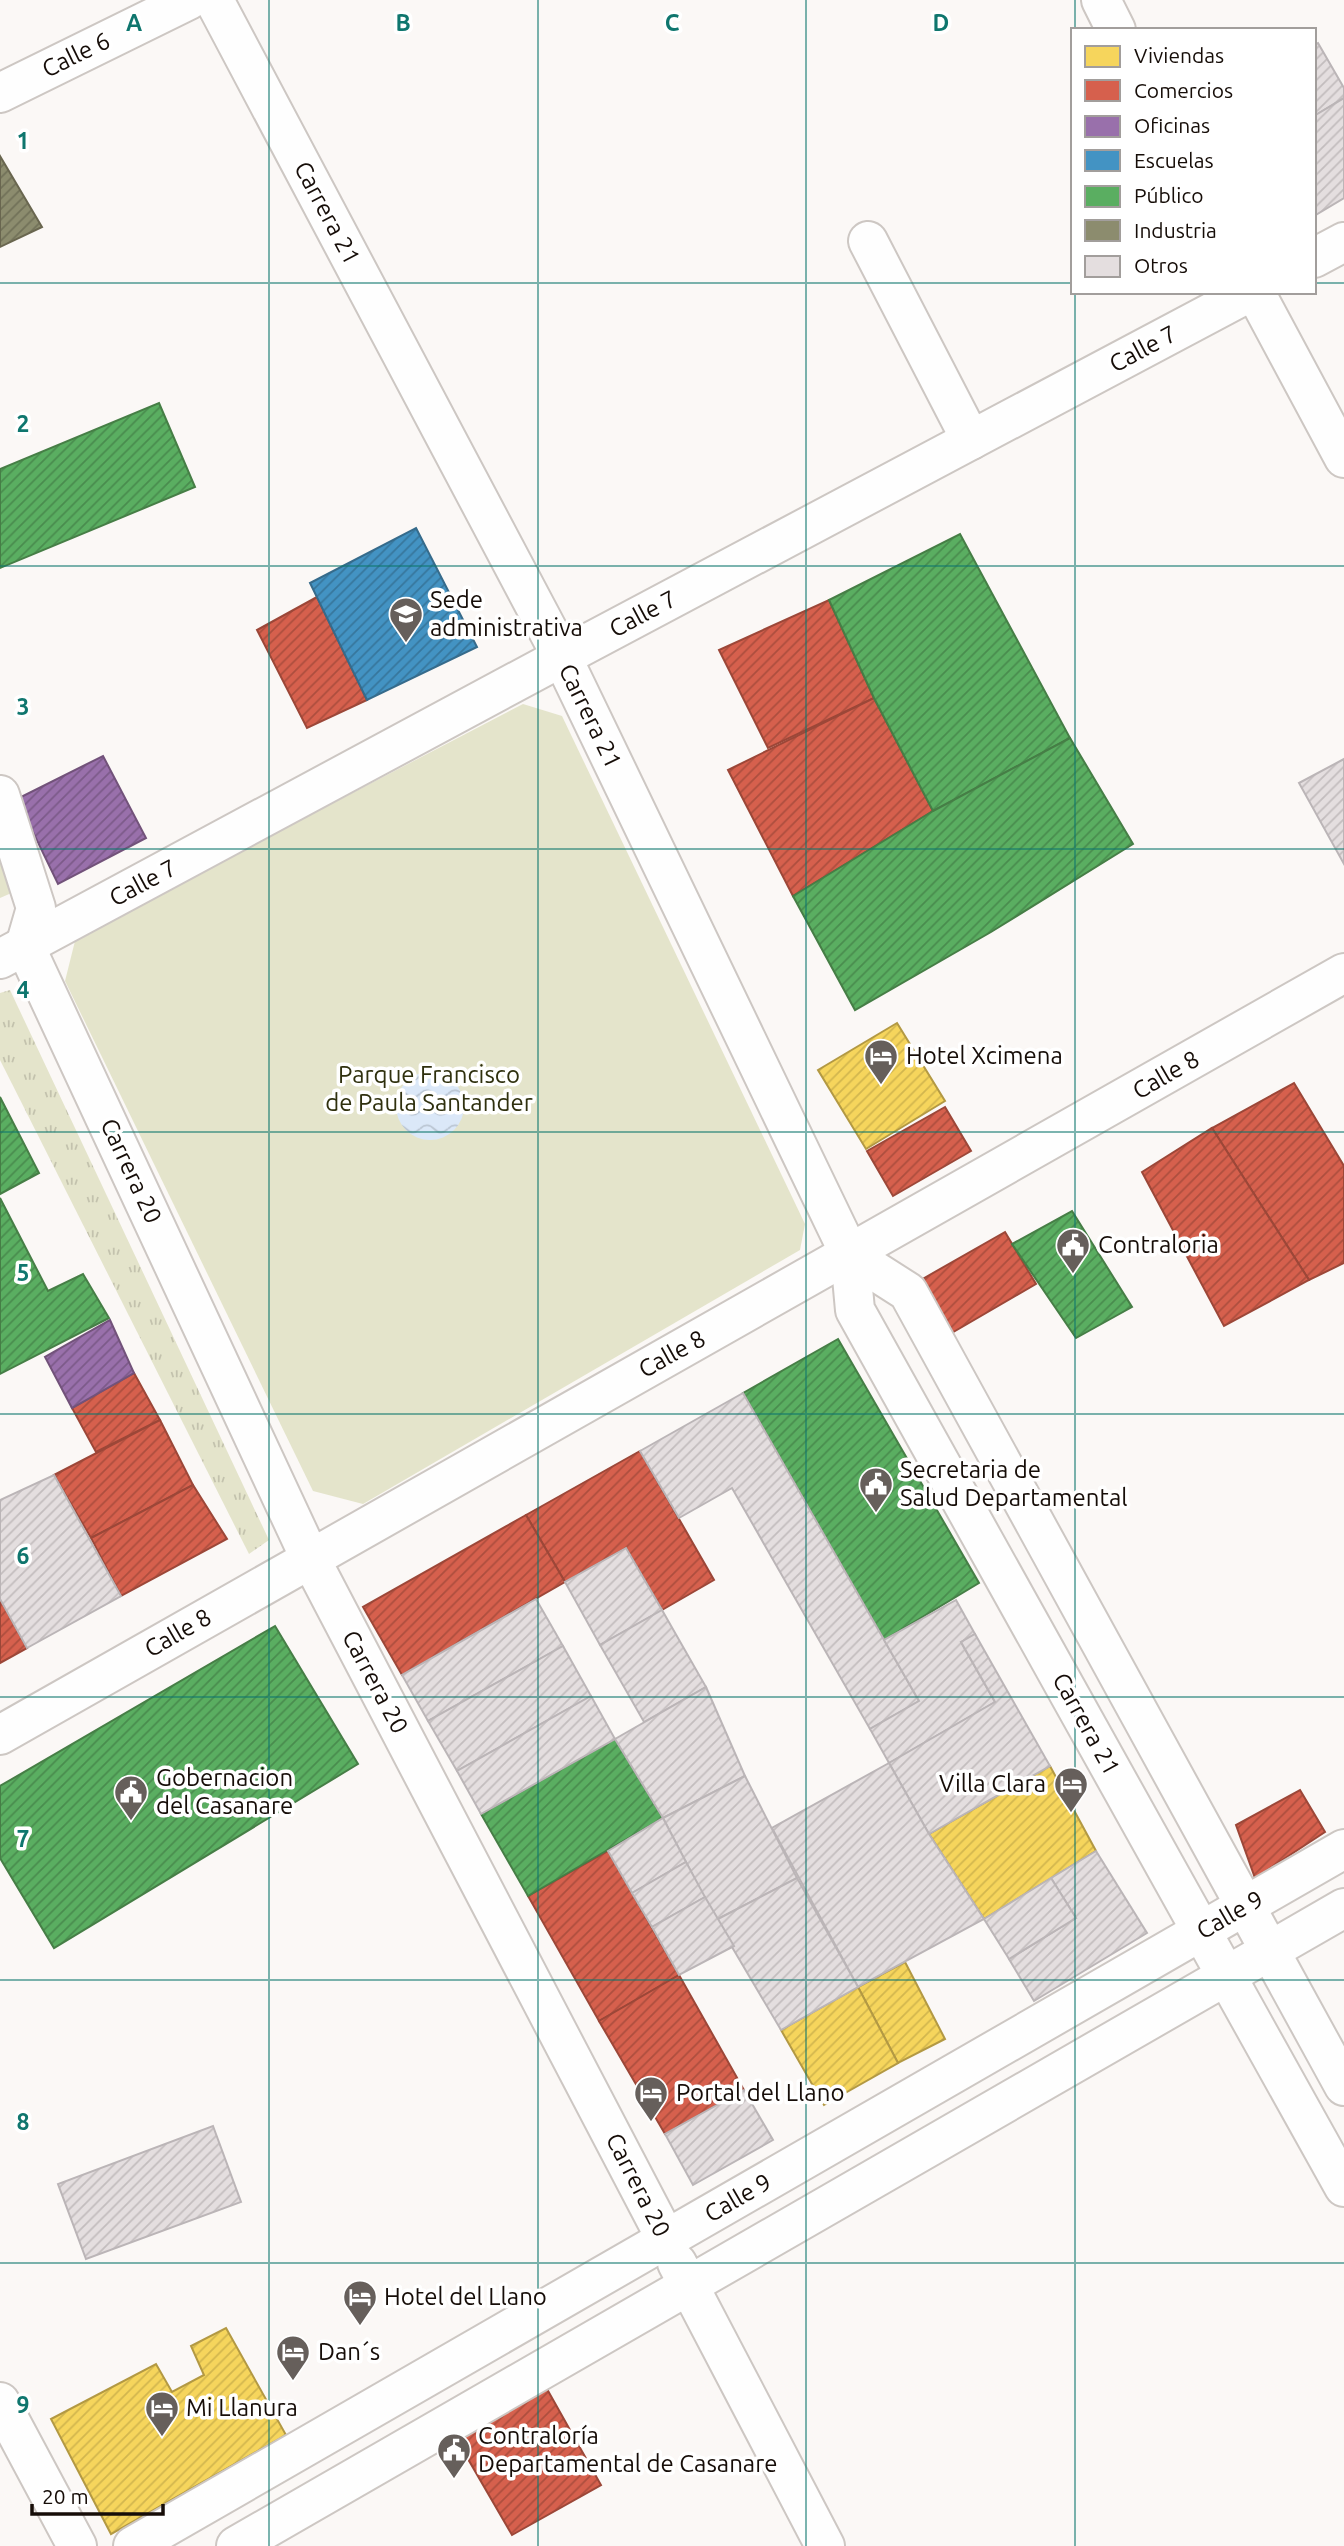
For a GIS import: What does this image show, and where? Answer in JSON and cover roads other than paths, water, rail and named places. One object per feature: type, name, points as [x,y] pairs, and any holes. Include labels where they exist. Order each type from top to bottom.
[{"type":"street","name":"Calle 6","points":[[0,93],[189,0]]},
{"type":"street","name":"Carrera 21","points":[[214,0],[562,657],[850,1255],[855,1310],[1344,2187]]},
{"type":"street","points":[[1101,0],[1115,28]]},
{"type":"street","points":[[868,241],[971,440]]},
{"type":"street","points":[[1316,257],[1344,242]]},
{"type":"street","name":"Calle 7","points":[[13,953],[562,657],[1246,294]]},
{"type":"street","points":[[1256,294],[1344,458]]},
{"type":"street","points":[[0,795],[36,908],[13,953]]},
{"type":"street","name":"Carrera 20","points":[[13,953],[310,1558],[825,2546]]},
{"type":"street","name":"Calle 8","points":[[0,1735],[1344,973]]},
{"type":"street","name":"Carrera 21","points":[[850,1255],[908,1292],[1344,2086]]},
{"type":"street","name":"Calle 9","points":[[132,2546],[1344,1849]]},
{"type":"street","points":[[236,2546],[1344,1908]]},
{"type":"street","points":[[0,2402],[77,2546]]},
{"type":"water","points":[[430,1072],[443,1075],[454,1082],[461,1093],[464,1106],[461,1119],[454,1130],[443,1137],[430,1140],[417,1137],[406,1130],[399,1119],[396,1106],[399,1093],[406,1082],[417,1075]]},
{"type":"place","name":"Sede administrativa","points":[[406,644]]},
{"type":"place","name":"Hotel Xcimena","points":[[881,1086]]},
{"type":"place","name":"Contraloria","points":[[1073,1275]]},
{"type":"place","name":"Secretaria de Salud Departamental","points":[[876,1514]]},
{"type":"place","name":"Villa Clara","points":[[1071,1814]]},
{"type":"place","name":"Gobernacion del Casanare","points":[[131,1822]]},
{"type":"place","name":"Portal del Llano","points":[[651,2123]]},
{"type":"place","name":"Hotel del Llano","points":[[360,2327]]},
{"type":"place","name":"Dan´s","points":[[293,2382]]},
{"type":"place","name":"Mi Llanura","points":[[162,2438]]},
{"type":"place","name":"Contraloría Departamental de Casanare","points":[[454,2480]]},
{"type":"park label","name":"Parque Francisco de Paula Santander","points":[[429,1089]]}]
